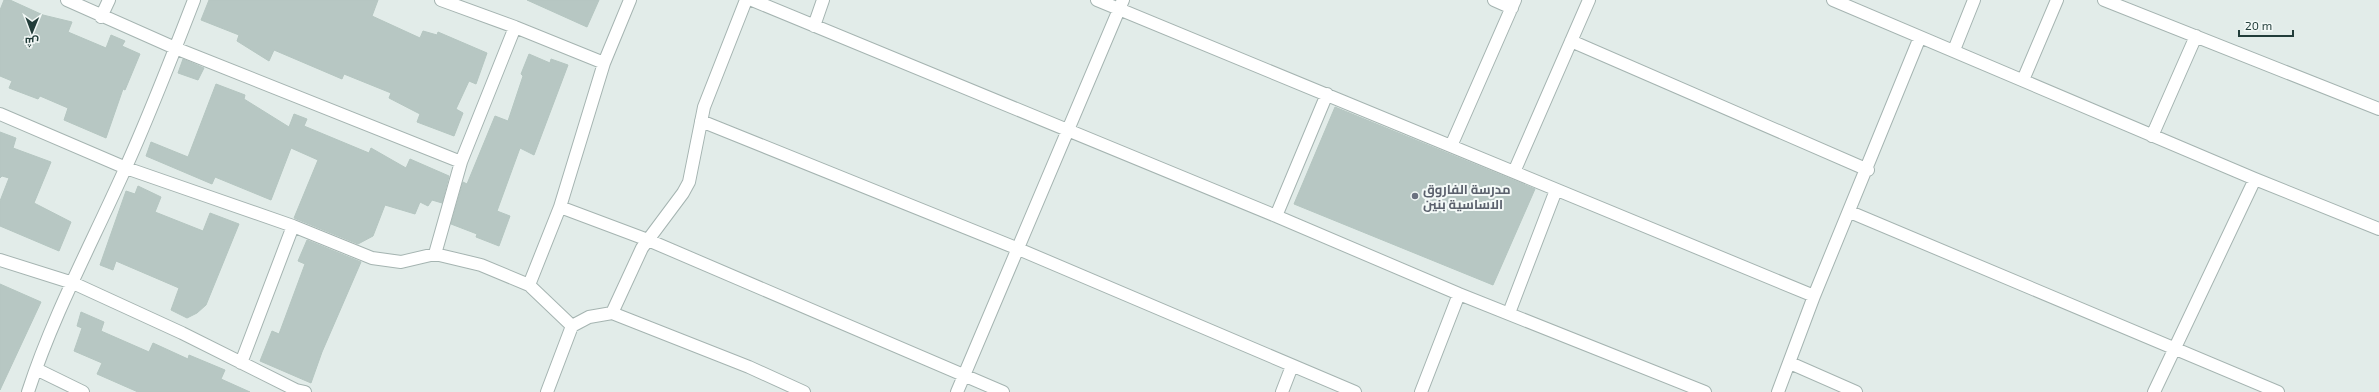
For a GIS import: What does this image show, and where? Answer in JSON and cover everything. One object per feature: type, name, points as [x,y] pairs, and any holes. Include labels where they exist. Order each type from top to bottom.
[{"type":"street","points":[[67,0],[101,17],[175,48],[461,162]]},
{"type":"street","points":[[101,17],[109,0]]},
{"type":"street","points":[[28,392],[36,369],[73,283],[126,168],[194,0]]},
{"type":"street","points":[[440,0],[515,27],[604,63]]},
{"type":"street","points":[[529,285],[560,208],[604,63],[630,0]]},
{"type":"street","points":[[612,313],[648,240],[683,193],[689,182],[704,107],[746,0]]},
{"type":"street","points":[[752,0],[1276,216],[1459,294],[1705,392]]},
{"type":"street","points":[[814,26],[823,0]]},
{"type":"street","points":[[1097,0],[1121,5],[1327,94],[1814,296]]},
{"type":"street","points":[[1451,146],[1513,4],[1494,0]]},
{"type":"street","points":[[1514,172],[1589,0]]},
{"type":"street","points":[[1833,0],[1954,50],[2152,136],[2379,229]]},
{"type":"street","points":[[1954,50],[1974,0]]},
{"type":"street","points":[[2023,80],[2056,0]]},
{"type":"street","points":[[2104,0],[2379,109]]},
{"type":"street","points":[[957,392],[1016,248],[1068,131],[1121,5]]},
{"type":"street","points":[[435,254],[461,162],[515,27]]},
{"type":"street","points":[[2152,136],[2196,36]]},
{"type":"street","points":[[1778,392],[1814,296],[1868,170],[1920,37]]},
{"type":"street","points":[[1571,41],[1868,170]]},
{"type":"street","points":[[1276,216],[1327,94]]},
{"type":"street","points":[[0,114],[126,168],[293,226],[372,258],[387,262],[401,262],[435,254],[481,265],[529,285],[572,326]]},
{"type":"street","points":[[701,120],[1016,248],[1353,392]]},
{"type":"street","points":[[2154,392],[2255,179]]},
{"type":"street","points":[[1509,313],[1556,190]]},
{"type":"street","points":[[560,208],[648,240],[1003,392]]},
{"type":"street","points":[[1850,212],[2278,392]]},
{"type":"street","points":[[241,363],[293,226]]},
{"type":"street","points":[[0,260],[73,283],[182,333],[296,390],[305,392]]},
{"type":"street","points":[[1421,392],[1459,294]]},
{"type":"street","points":[[547,392],[572,326],[589,317],[612,313],[749,367],[804,392]]},
{"type":"street","points":[[1790,363],[1856,392]]},
{"type":"street","points":[[1282,392],[1292,366]]},
{"type":"street","points":[[36,369],[84,392]]},
{"type":"building","points":[[4,0],[10,0],[43,15],[72,22],[68,32],[106,48],[111,35],[125,41],[122,46],[140,54],[125,90],[123,89],[106,138],[64,120],[68,108],[40,96],[38,99],[9,88],[12,81],[0,76],[0,10]]},
{"type":"building","points":[[209,0],[378,0],[372,16],[420,38],[423,31],[437,35],[438,32],[487,53],[476,84],[469,81],[456,109],[463,113],[454,136],[417,122],[420,114],[389,98],[391,93],[344,74],[342,79],[274,50],[269,61],[237,41],[239,35],[201,20]]},
{"type":"building","points":[[527,0],[599,0],[587,27]]},
{"type":"building","points":[[529,54],[550,63],[551,59],[568,65],[534,155],[520,148],[497,211],[510,216],[499,246],[476,237],[477,234],[451,224],[463,182],[467,184],[495,116],[508,121],[523,76],[521,74]]},
{"type":"building","points":[[183,59],[204,68],[198,80],[178,73]]},
{"type":"building","points":[[216,84],[245,95],[244,99],[289,127],[294,114],[307,119],[304,126],[369,153],[371,148],[406,168],[410,159],[449,176],[442,203],[432,200],[428,206],[420,202],[415,214],[385,205],[373,236],[358,244],[294,218],[318,160],[291,148],[271,200],[215,177],[212,184],[146,156],[151,142],[188,157]]},
{"type":"building","name":"مدرسة الفاروق الاساسية بنين","points":[[1335,107],[1535,189],[1493,285],[1294,204]]},
{"type":"building","points":[[0,132],[16,138],[13,148],[51,162],[34,203],[71,222],[59,251],[0,226],[0,201],[9,178],[2,176],[0,178]]},
{"type":"building","points":[[138,186],[161,197],[155,212],[203,231],[210,213],[239,224],[206,305],[197,313],[187,318],[171,310],[179,288],[116,261],[113,270],[100,265],[126,191],[135,194]]},
{"type":"building","points":[[307,240],[361,262],[322,352],[311,383],[260,361],[272,331],[279,334],[305,264],[298,261]]},
{"type":"building","points":[[0,284],[41,302],[0,390]]},
{"type":"building","points":[[81,312],[104,322],[101,331],[149,352],[153,343],[188,359],[189,355],[225,370],[221,379],[250,392],[138,392],[97,374],[102,363],[74,351],[82,328],[77,326]]},
{"type":"place","name":"مدرسة الفاروق الاساسية بنين","points":[[1415,196]]}]
